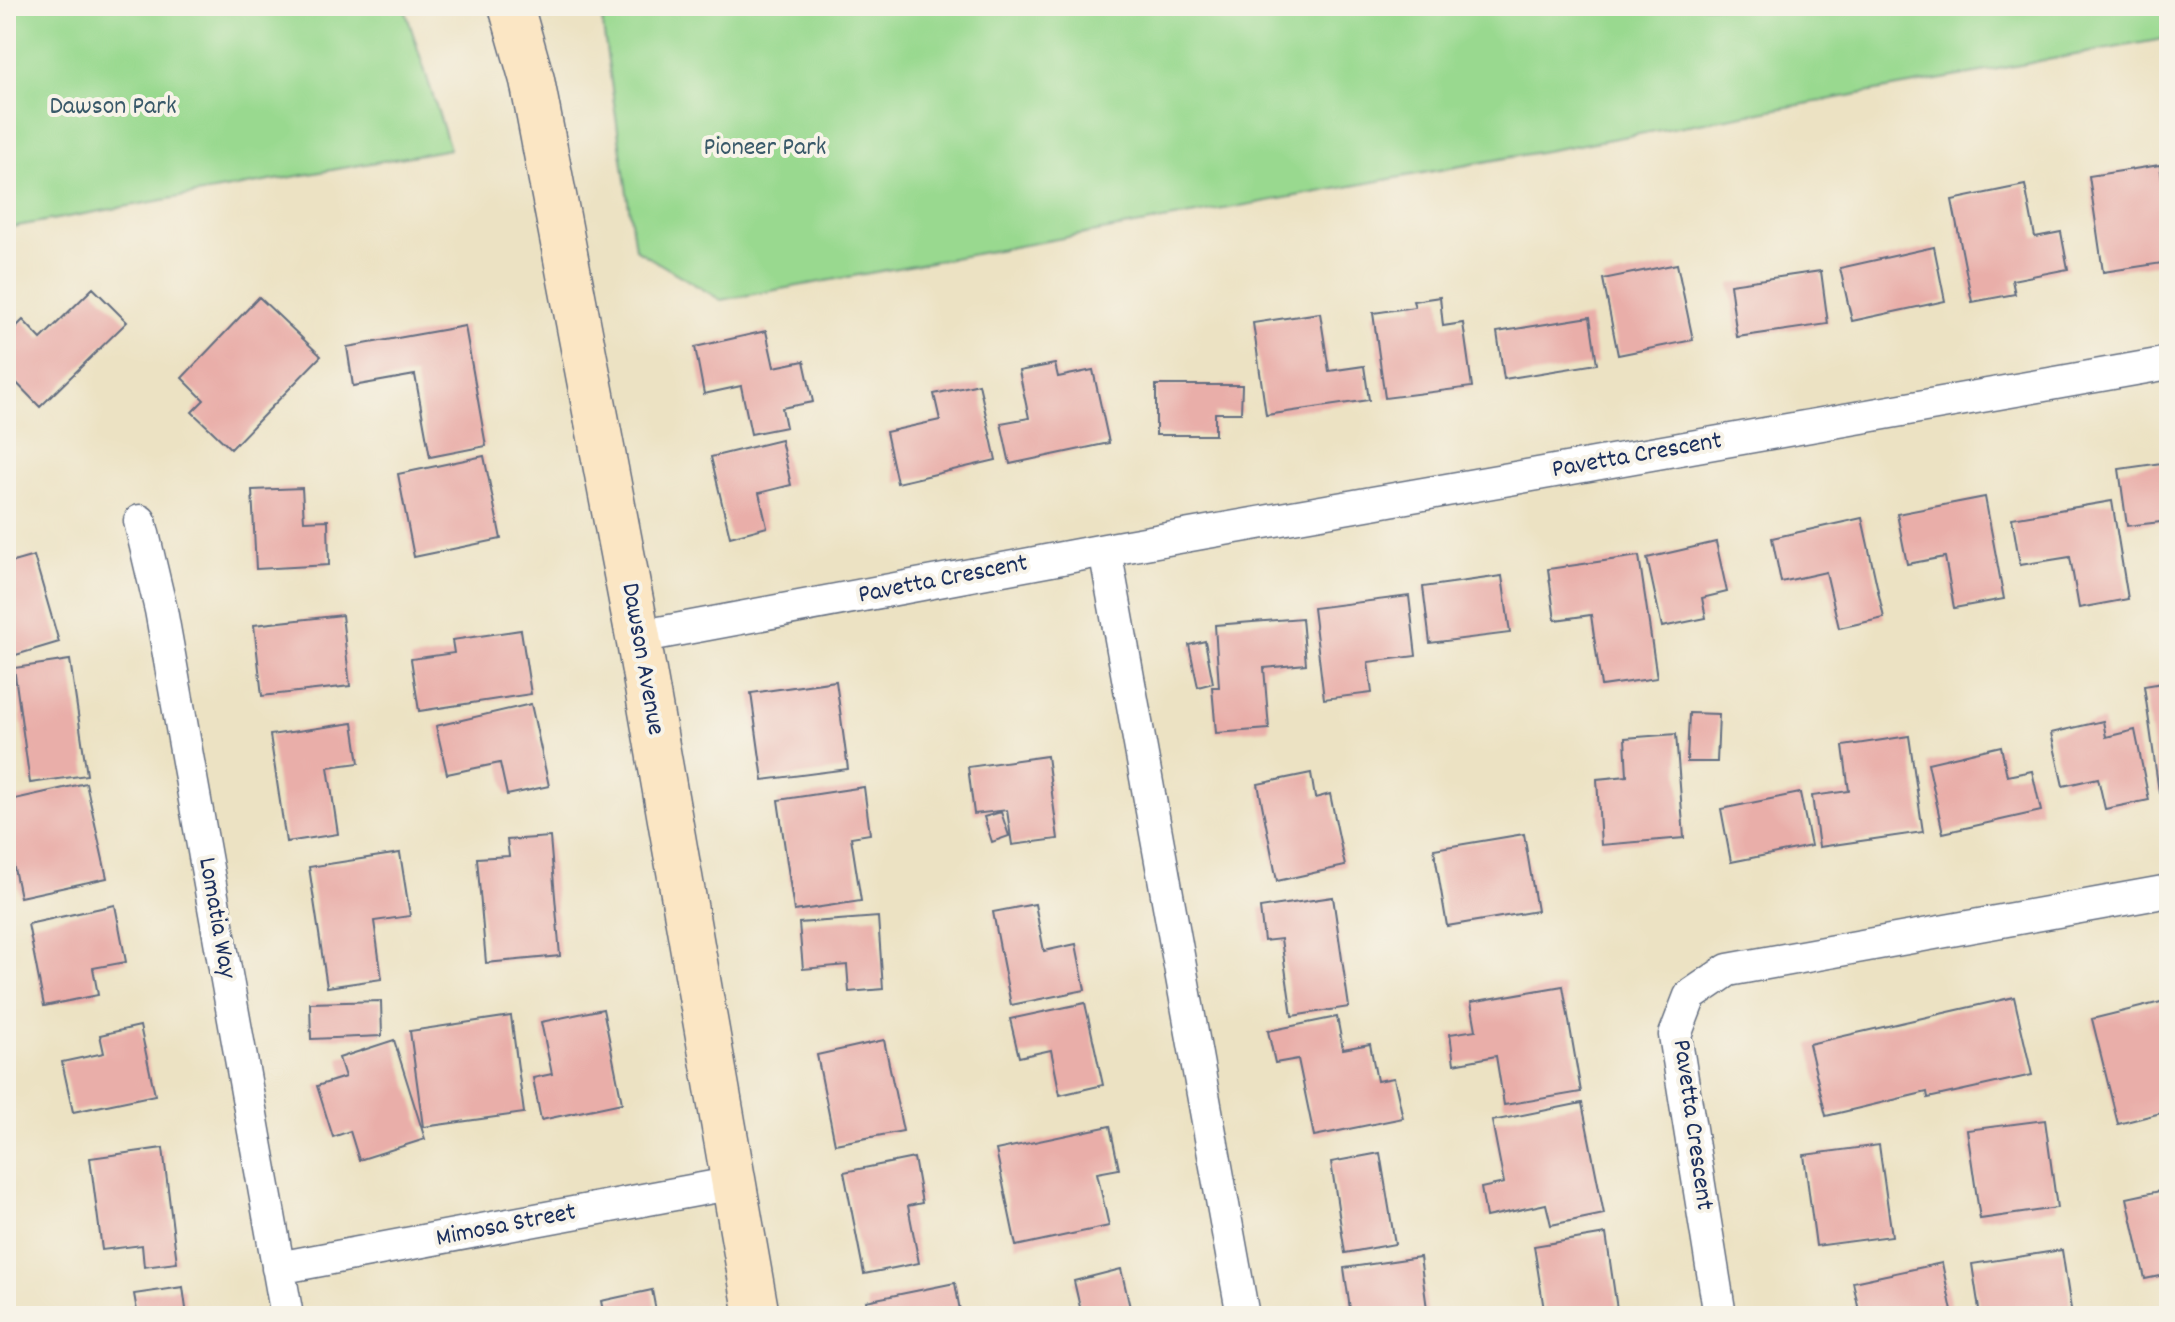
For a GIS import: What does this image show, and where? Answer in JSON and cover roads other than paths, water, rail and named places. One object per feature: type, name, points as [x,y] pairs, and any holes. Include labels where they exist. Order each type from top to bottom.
[{"type":"main road","name":"Dawson Avenue","points":[[511,6],[532,80],[638,637],[757,1316]]},
{"type":"street","name":"Pavetta Crescent","points":[[638,637],[1105,550],[2169,363]]},
{"type":"street","name":"Lomatia Way","points":[[140,521],[161,610],[287,1316]]},
{"type":"street","points":[[1105,550],[1243,1316]]},
{"type":"street","name":"Pavetta Crescent","points":[[1720,1316],[1675,1035],[1690,996],[1728,970],[2169,891]]},
{"type":"street","name":"Mimosa Street","points":[[278,1268],[734,1183]]},
{"type":"park label","name":"Dawson Park","points":[[113,107]]},
{"type":"park label","name":"Pioneer Park","points":[[765,148]]}]
